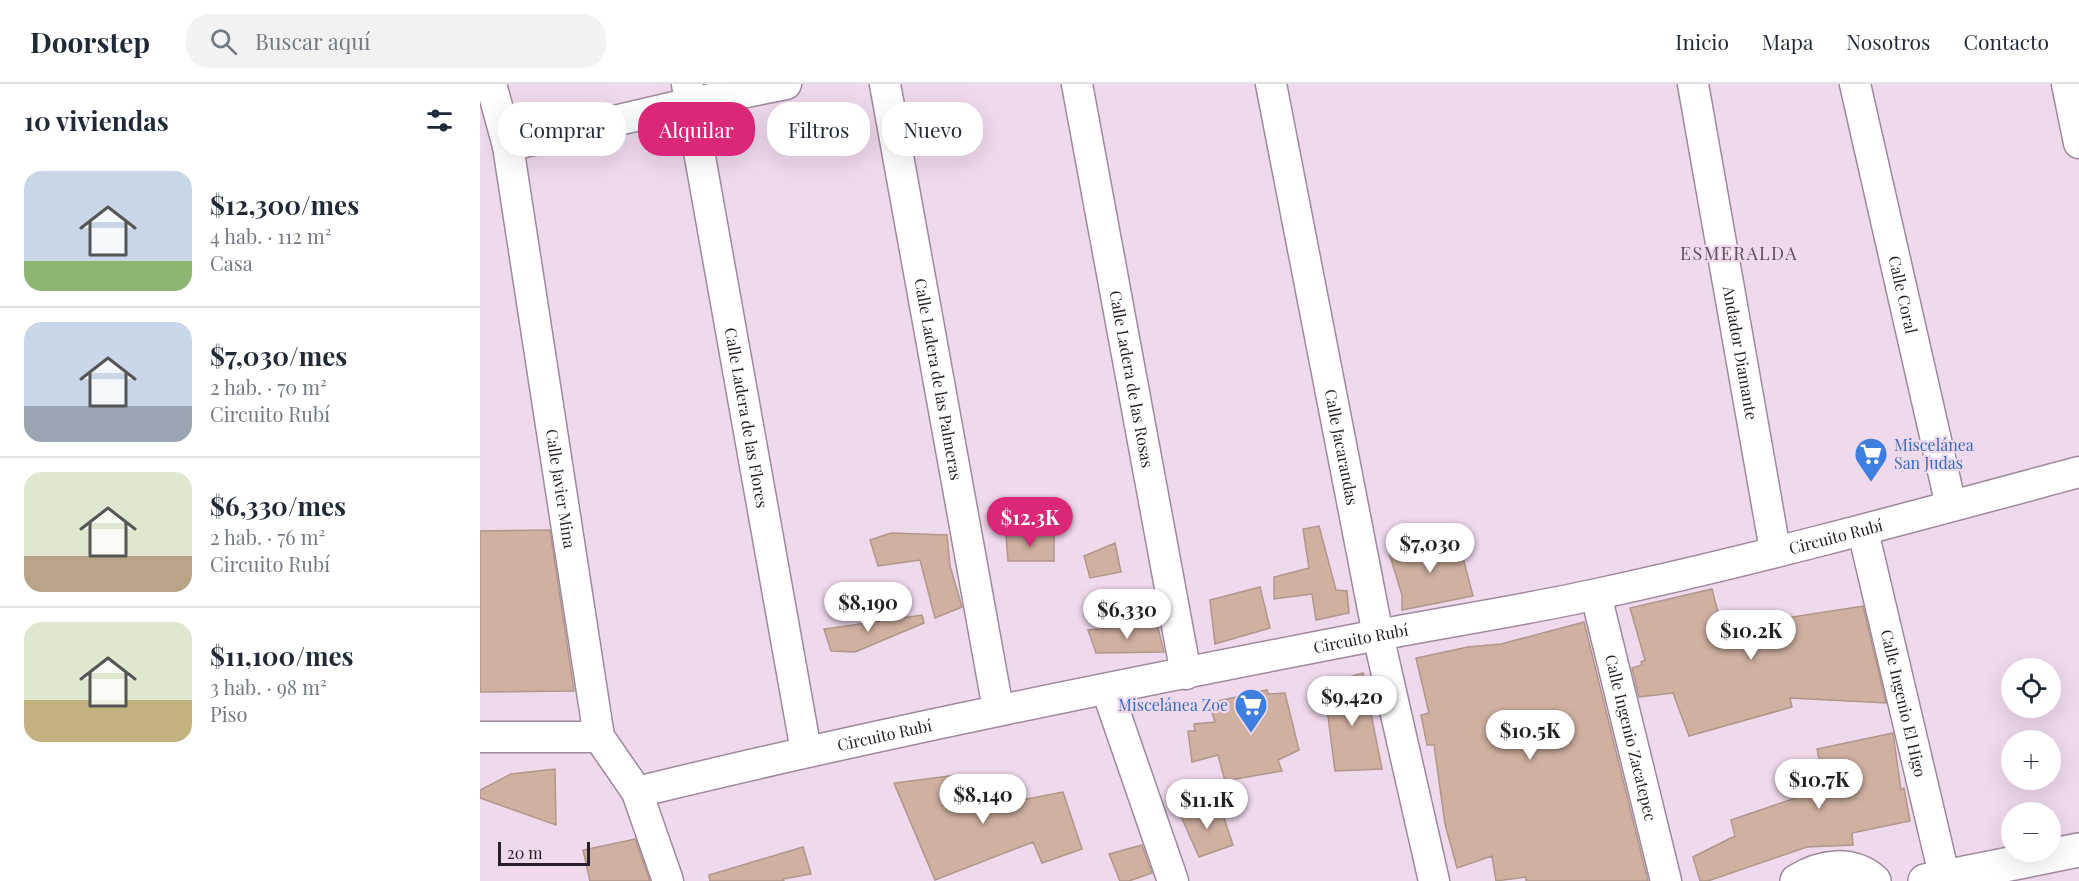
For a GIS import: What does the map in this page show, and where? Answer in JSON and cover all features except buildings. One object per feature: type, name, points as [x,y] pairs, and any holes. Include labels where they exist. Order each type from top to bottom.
[{"type":"street","name":"Calle Javier Mina","points":[[491,84],[498,110]]},
{"type":"street","points":[[626,111],[689,93],[786,84]]},
{"type":"street","name":"Calle Ladera de las Palmeras","points":[[885,84],[998,709]]},
{"type":"street","name":"Calle Ladera de las Rosas","points":[[1077,84],[1186,674]]},
{"type":"street","name":"Calle Jacarandas","points":[[1271,84],[1378,635],[1434,881]]},
{"type":"street","name":"Andador Diamante","points":[[1693,84],[1775,550]]},
{"type":"street","name":"Calle Coral","points":[[1855,84],[1951,506]]},
{"type":"street","points":[[2067,84],[2079,143]]},
{"type":"street","name":"Calle Ladera de las Flores","points":[[689,93],[806,751]]},
{"type":"street","name":"Calle Javier Mina","points":[[510,156],[599,737],[637,792],[668,881]]},
{"type":"street","name":"Circuito Rubí","points":[[637,792],[806,751],[998,709],[1107,690],[1596,594],[1863,531],[1951,506],[2078,476]]},
{"type":"street","name":"Calle Ingenio El Higo","points":[[1863,531],[1935,878]]},
{"type":"street","name":"Calle Ingenio Zacatepec","points":[[1596,594],[1666,881]]},
{"type":"street","points":[[1107,690],[1173,881]]},
{"type":"street","points":[[480,737],[599,737]]},
{"type":"street","points":[[1935,878],[2079,850]]},
{"type":"street","points":[[1797,881],[1813,871],[1840,867],[1867,874],[1874,881]]},
{"type":"place","name":"Miscelánea San Judas","points":[[1871,483]]},
{"type":"place","name":"Miscelánea Zoe","points":[[1251,734]]},
{"type":"district","name":"ESMERALDA","points":[[1739,254]]}]
